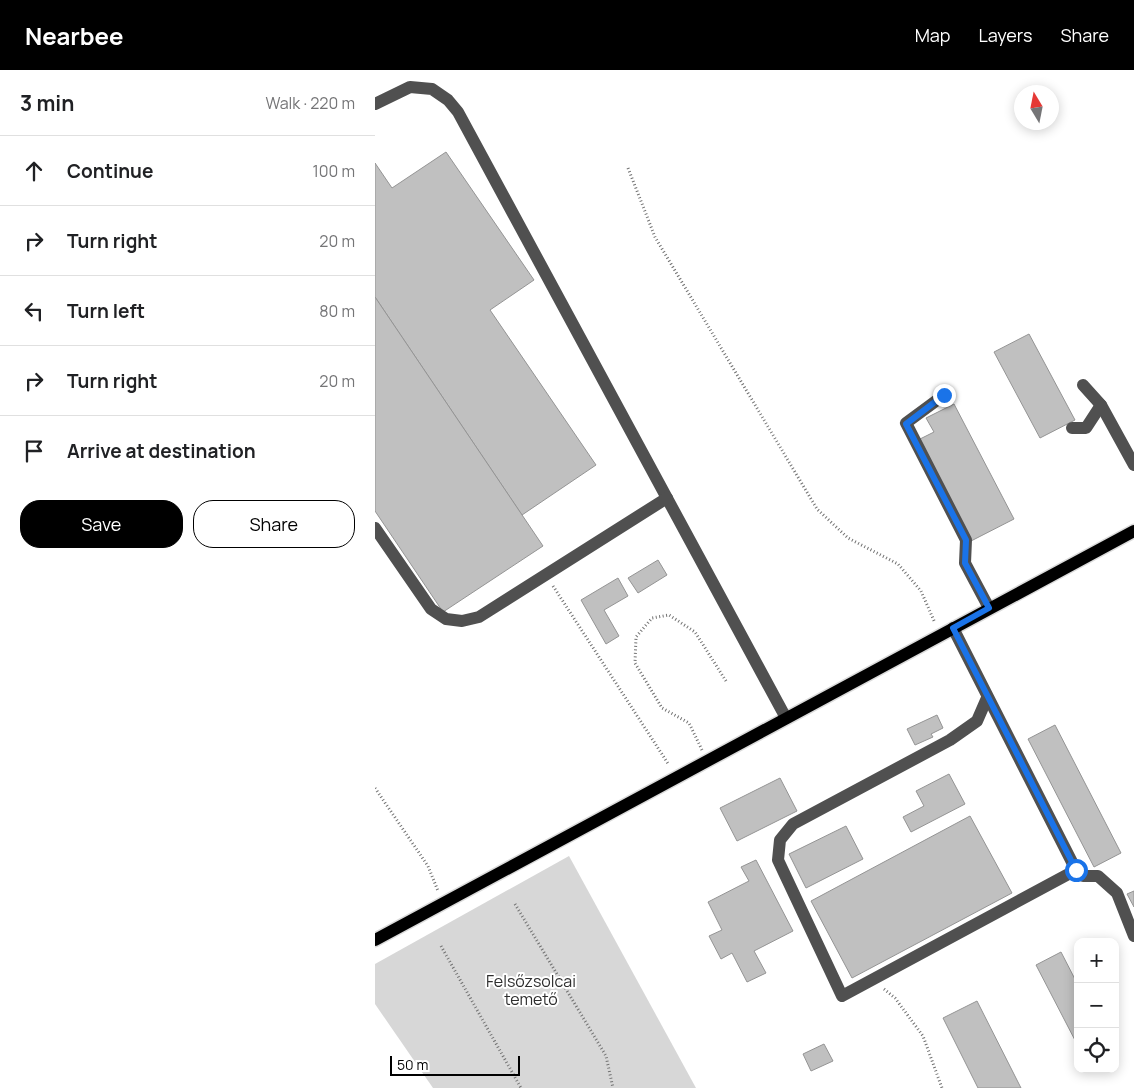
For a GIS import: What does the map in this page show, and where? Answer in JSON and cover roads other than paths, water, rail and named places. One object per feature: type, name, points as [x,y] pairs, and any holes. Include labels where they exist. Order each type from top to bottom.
[{"type":"main road","points":[[375,940],[1134,531]]},
{"type":"lane","points":[[375,104],[410,87],[432,89],[448,100],[458,112],[787,718]]},
{"type":"lane","points":[[1083,385],[1101,405],[1134,465]]},
{"type":"lane","points":[[944,395],[906,424],[966,540],[965,563],[989,608]]},
{"type":"lane","points":[[1072,428],[1086,428],[1101,405]]},
{"type":"lane","points":[[375,528],[431,608],[446,619],[462,622],[479,617],[667,498]]},
{"type":"lane","points":[[953,628],[1076,870],[1083,876],[1098,876],[1117,893],[1134,936]]},
{"type":"lane","points":[[987,698],[977,721],[950,740],[793,824],[780,840],[777,860],[842,996],[1076,870]]},
{"type":"park label","name":"Felsőzsolcai temető","points":[[531,990]]}]
